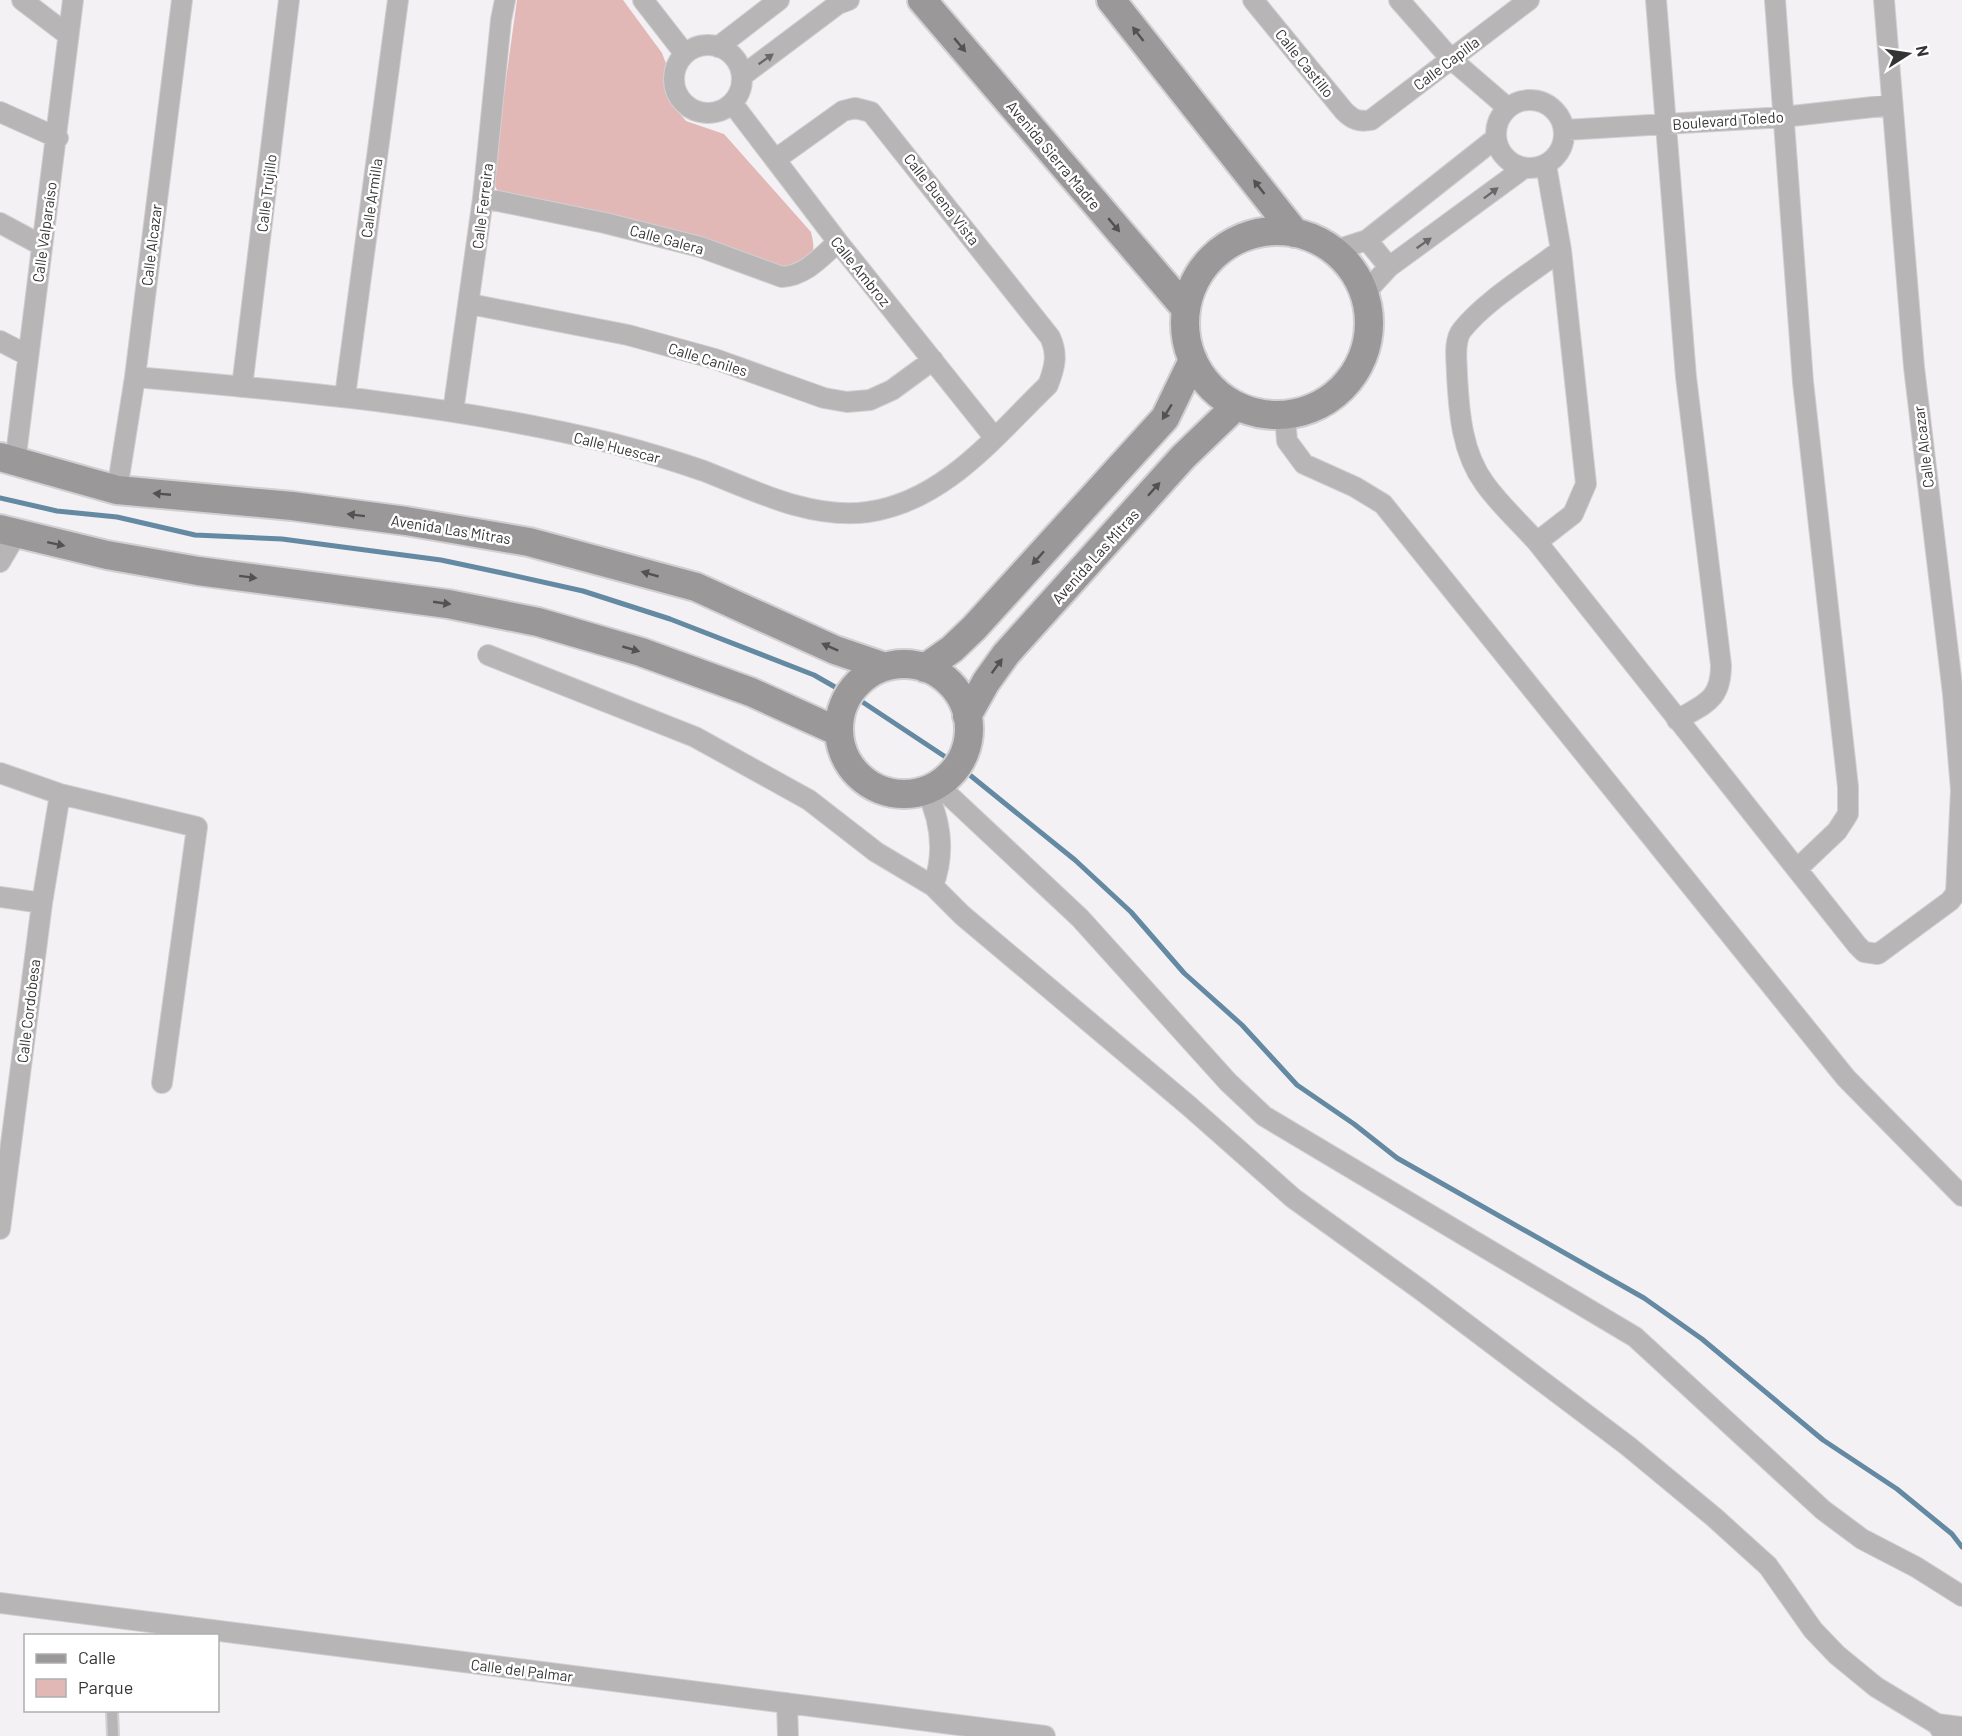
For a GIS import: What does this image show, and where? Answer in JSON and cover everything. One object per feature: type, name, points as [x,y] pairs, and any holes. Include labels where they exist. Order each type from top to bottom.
[{"type":"street","points":[[22,0],[69,35]]},
{"type":"street","name":"Calle Valparaíso","points":[[8,460],[27,355],[58,138],[73,0]]},
{"type":"street","name":"Calle Alcazar","points":[[117,490],[135,377],[182,0]]},
{"type":"street","name":"Calle Trujillo","points":[[242,387],[289,0]]},
{"type":"street","name":"Calle Armilla","points":[[345,396],[398,0]]},
{"type":"street","name":"Calle Ferreira","points":[[453,412],[470,304],[501,20],[506,0]]},
{"type":"street","points":[[643,0],[685,54]]},
{"type":"street","points":[[718,46],[779,0]]},
{"type":"street","name":"Avenida Sierra Madre","points":[[922,0],[1186,309]]},
{"type":"street","points":[[1111,0],[1295,233]]},
{"type":"street","name":"Calle Castillo","points":[[1253,0],[1344,111],[1352,119],[1360,121]]},
{"type":"street","points":[[1399,0],[1451,59],[1508,108]]},
{"type":"street","name":"Calle Capilla","points":[[1360,121],[1371,120],[1529,0]]},
{"type":"street","points":[[1656,0],[1664,124],[1686,377],[1721,678],[1718,690],[1712,699],[1677,720]]},
{"type":"street","points":[[1561,250],[1478,313],[1460,333],[1456,352],[1462,427],[1473,463],[1485,484],[1537,542],[1797,869],[1837,831],[1848,814],[1848,787],[1803,382],[1775,0]]},
{"type":"street","name":"Calle Alcazar","points":[[1797,869],[1857,945],[1871,954],[1878,954],[1950,901],[1956,893],[1961,790],[1953,694],[1914,367],[1884,0]]},
{"type":"street","points":[[742,76],[840,1]]},
{"type":"street","points":[[706,45],[718,46],[734,58],[742,76],[738,95],[732,103],[721,110],[708,113],[695,110],[684,102],[677,91],[674,78],[677,65],[685,54],[695,48],[706,45]]},
{"type":"street","points":[[1364,294],[1389,267],[1524,168],[1546,165],[1561,150],[1565,130],[1556,111],[1538,100],[1517,102],[1508,108],[1501,117],[1496,138],[1505,158],[1524,168]]},
{"type":"street","name":"Calle Ambroz","points":[[732,103],[838,242],[994,436]]},
{"type":"street","name":"Boulevard Toledo","points":[[1565,130],[1783,117],[1891,105]]},
{"type":"street","name":"Calle Buena Vista","points":[[776,159],[843,111],[863,109],[877,117],[1050,337],[1055,355],[1055,367],[1048,385]]},
{"type":"street","points":[[0,112],[58,138]]},
{"type":"street","points":[[1333,251],[1367,240],[1496,138]]},
{"type":"street","points":[[1537,542],[1574,514],[1586,484],[1561,250],[1546,165]]},
{"type":"street","name":"Calle Galera","points":[[483,198],[605,223],[700,247],[782,277],[795,276],[807,270],[838,242]]},
{"type":"street","points":[[0,223],[41,245]]},
{"type":"street","points":[[1266,232],[1295,233],[1333,251],[1357,278],[1364,294],[1368,319],[1366,344],[1354,374],[1344,387],[1317,407],[1285,416],[1252,412],[1236,406],[1210,387],[1192,360],[1186,335],[1186,309],[1197,277],[1220,251],[1249,235],[1266,232]]},
{"type":"street","points":[[1367,240],[1389,267]]},
{"type":"street","name":"Calle Caniles","points":[[470,304],[628,335],[715,359],[824,398],[847,402],[870,400],[892,390],[933,360]]},
{"type":"street","points":[[0,341],[27,355]]},
{"type":"street","points":[[925,668],[952,649],[974,628],[1165,418],[1192,360]]},
{"type":"street","name":"Calle Huescar","points":[[135,377],[345,396],[453,412],[613,444],[665,458],[770,496],[842,515],[906,504],[934,490],[965,466],[1048,385]]},
{"type":"street","name":"Avenida Las Mitras","points":[[967,716],[986,682],[1006,654],[1184,457],[1236,406]]},
{"type":"street","points":[[1285,416],[1287,441],[1292,451],[1304,464],[1355,487],[1383,504],[1846,1078],[1962,1196]]},
{"type":"street","name":"Avenida Las Mitras","points":[[8,460],[117,490],[315,509],[406,521],[529,542],[696,587],[836,650],[885,667]]},
{"type":"street","points":[[0,562],[8,532],[198,571],[448,604],[538,622],[652,656],[762,696],[839,732]]},
{"type":"street","points":[[488,655],[695,737],[809,800],[876,852],[933,886],[962,915],[1189,1106],[1293,1198],[1421,1290],[1628,1446],[1715,1518],[1768,1566],[1813,1630],[1837,1655],[1876,1687],[1941,1730],[1962,1727]]},
{"type":"street","points":[[912,665],[925,668],[948,682],[963,704],[967,716],[967,743],[963,756],[952,772],[932,788],[914,794],[888,793],[864,781],[846,759],[839,732],[844,704],[860,681],[885,667],[912,665]]},
{"type":"street","points":[[0,773],[60,794],[197,827],[162,1083]]},
{"type":"street","points":[[932,788],[939,830],[940,866],[933,886]]},
{"type":"street","points":[[932,788],[1080,918],[1228,1083],[1264,1116],[1635,1336],[1823,1510],[1862,1539],[1916,1567],[1962,1596]]},
{"type":"street","name":"Calle Cordobesa","points":[[0,1229],[42,903],[60,794]]},
{"type":"street","points":[[0,897],[42,903]]},
{"type":"street","name":"Calle del Palmar","points":[[0,1603],[1045,1736]]},
{"type":"street","points":[[787,1703],[788,1736]]},
{"type":"lane","points":[[112,1712],[113,1736]]},
{"type":"green space","points":[[517,0],[623,0],[662,53],[667,66],[666,89],[673,105],[686,121],[724,134],[811,232],[813,251],[811,255],[792,269],[692,236],[498,192],[492,180]]},
{"type":"waterway","points":[[0,498],[57,511],[117,517],[195,535],[282,539],[441,560],[583,591],[670,619],[814,675],[835,687]]},
{"type":"waterway","points":[[864,703],[944,756]]},
{"type":"waterway","points":[[971,776],[1075,860],[1131,912],[1184,973],[1242,1025],[1297,1085],[1354,1124],[1397,1158],[1644,1298],[1702,1339],[1823,1440],[1897,1489],[1952,1534],[1962,1547]]}]
